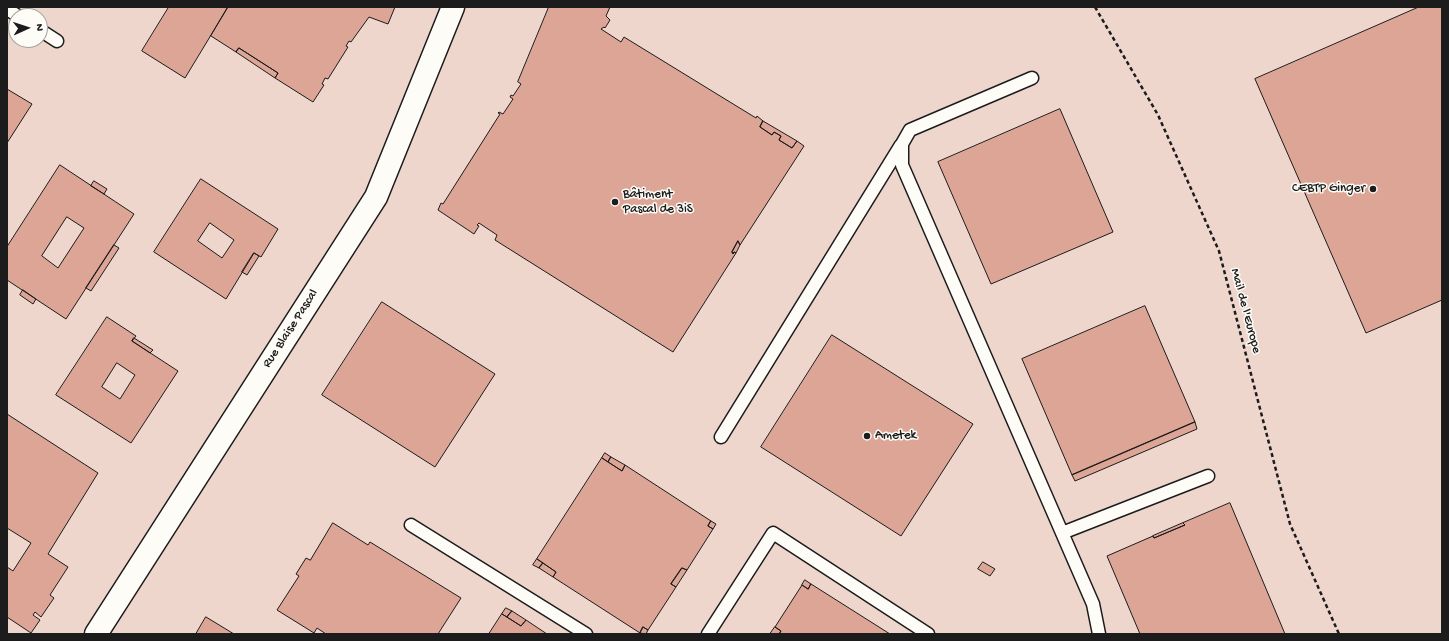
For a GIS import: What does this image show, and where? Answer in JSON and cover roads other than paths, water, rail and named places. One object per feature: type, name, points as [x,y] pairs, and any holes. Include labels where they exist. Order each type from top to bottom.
[{"type":"street","name":"Rue Blaise Pascal","points":[[96,634],[376,197],[453,7]]},
{"type":"lane","points":[[48,35],[57,41]]},
{"type":"lane","points":[[721,437],[910,130],[1032,78]]},
{"type":"lane","points":[[902,144],[902,165],[1093,604],[1099,634]]},
{"type":"lane","points":[[1062,533],[1208,476]]},
{"type":"lane","points":[[411,525],[586,634]]},
{"type":"lane","points":[[708,634],[774,533],[928,634]]},
{"type":"place","name":"CEBTP Ginger","points":[[1373,189]]},
{"type":"place","name":"Bâtiment Pascal de 3iS","points":[[615,202]]},
{"type":"place","name":"Ametek","points":[[867,436]]}]
